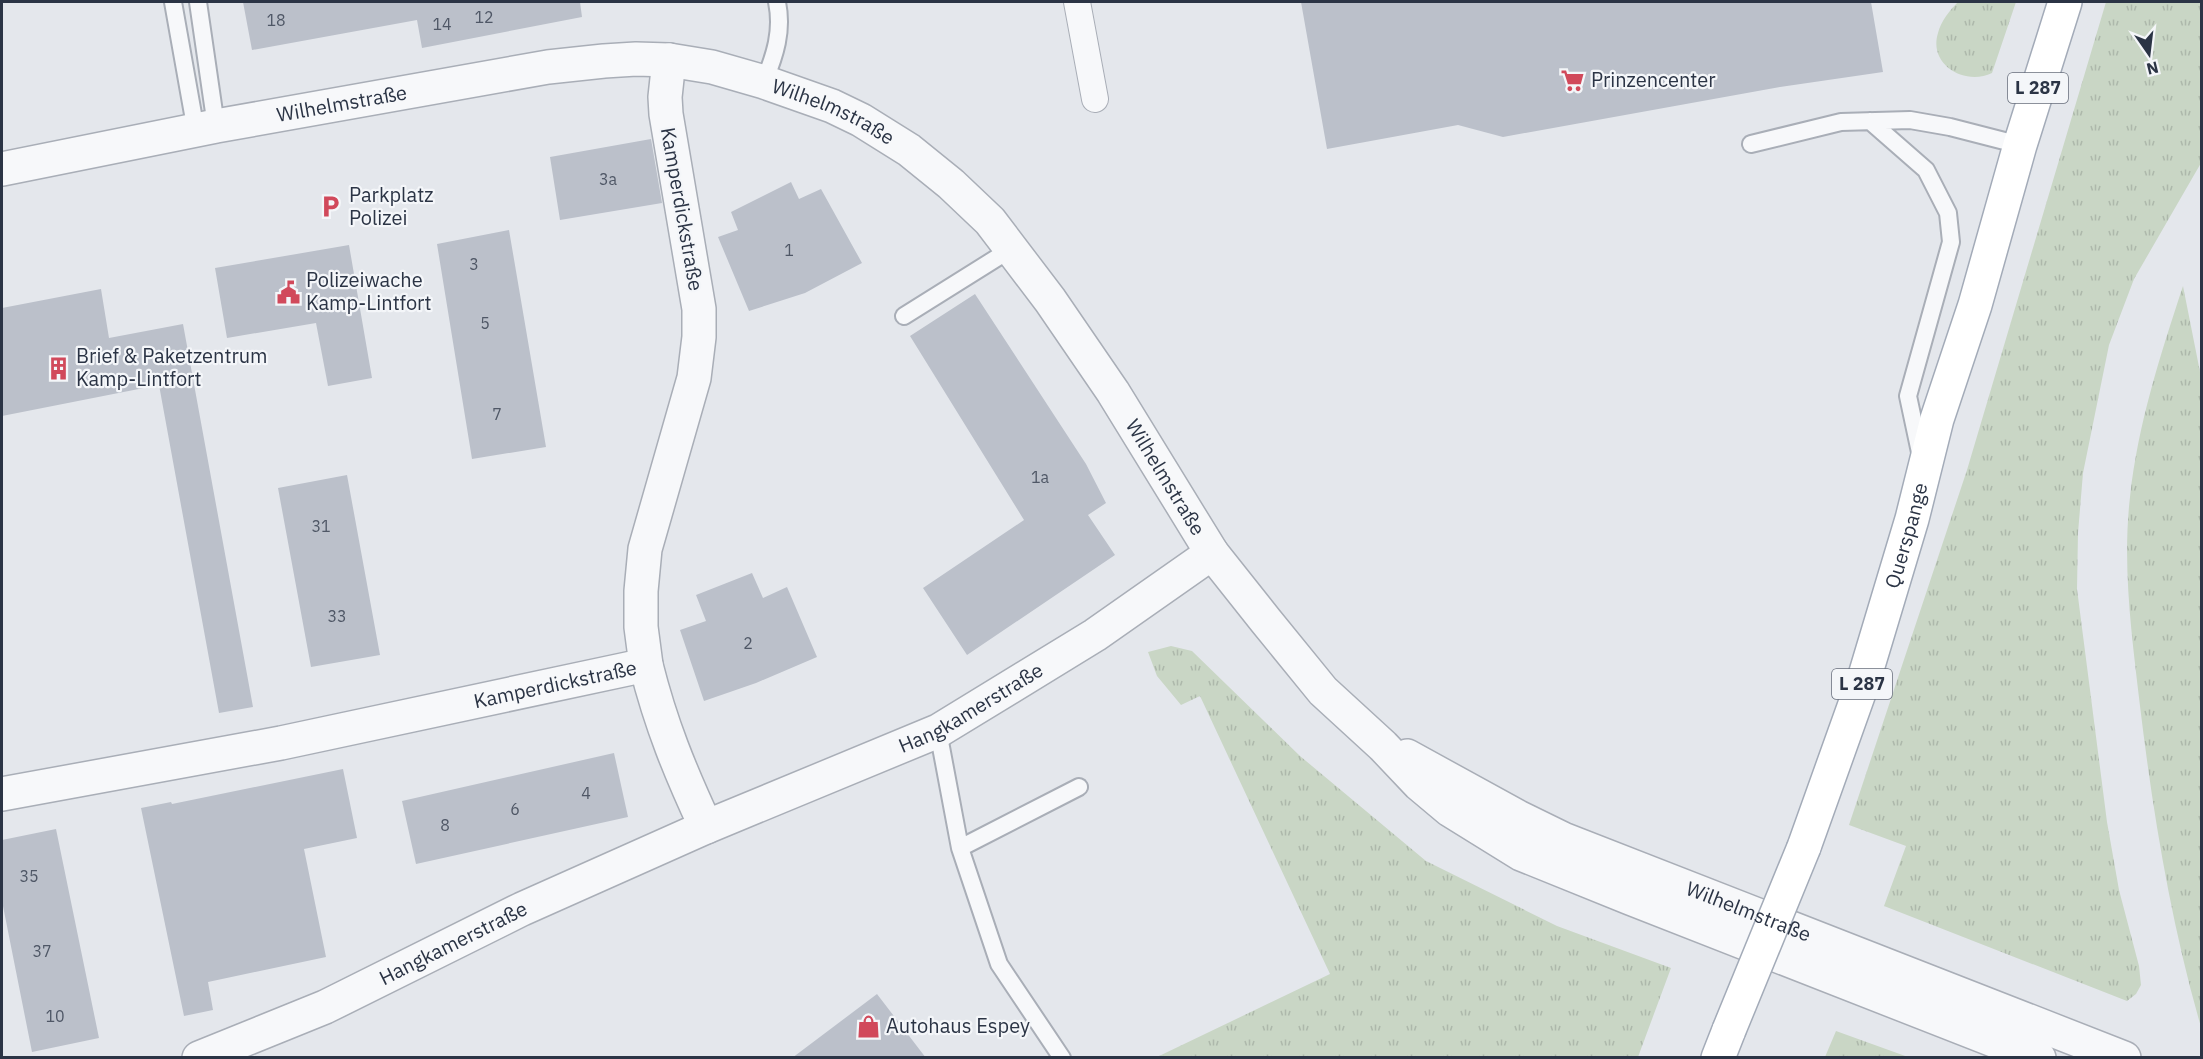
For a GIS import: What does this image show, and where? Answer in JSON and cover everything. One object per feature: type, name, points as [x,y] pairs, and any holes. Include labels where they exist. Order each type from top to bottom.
[{"type":"main road","name":"Querspange","points":[[1724,1044],[1804,847],[1864,678],[1912,519],[1937,419],[1975,305],[2020,145],[2065,2]]},
{"type":"street","points":[[1077,2],[1095,99]]},
{"type":"street","name":"Wilhelmstraße","points":[[2,169],[206,129],[548,67],[604,61],[669,60],[712,67],[764,82],[832,106],[861,120],[909,150],[951,184],[990,221],[1050,300],[1113,392],[1212,553],[1323,691],[1383,746],[1419,784],[1450,810],[1521,854],[2039,1058]]},
{"type":"street","name":"Kamperdickstraße","points":[[2,794],[281,744],[646,665],[641,627],[641,591],[645,549],[692,388],[699,337],[699,309],[666,114],[665,97],[669,60]]},
{"type":"street","name":"Hangkamerstraße","points":[[218,1054],[325,1007],[522,909],[706,827],[938,731],[1095,635],[1212,553]]},
{"type":"street","points":[[646,665],[658,712],[679,768],[706,827]]},
{"type":"street","name":"Wilhelmstraße","points":[[1383,746],[1563,838],[1954,989],[2124,1058]]},
{"type":"lane","points":[[173,2],[206,129]]},
{"type":"lane","points":[[198,2],[206,129]]},
{"type":"lane","points":[[764,82],[778,41],[780,18],[777,2]]},
{"type":"lane","points":[[1869,121],[1926,170],[1948,213],[1951,242],[1908,396],[1924,471]]},
{"type":"lane","points":[[1751,144],[1841,122],[1869,121],[1920,122],[1950,126],[2020,145]]},
{"type":"lane","points":[[904,316],[1011,249]]},
{"type":"lane","points":[[938,731],[960,848],[999,963],[1062,1058]]},
{"type":"lane","points":[[960,848],[1079,787]]},
{"type":"green space","points":[[1958,2],[2016,2],[1992,73],[1971,77],[1960,74],[1951,70],[1938,55],[1936,44],[1939,29]]},
{"type":"green space","points":[[2106,2],[2202,2],[2201,163],[2134,279],[2109,345],[2083,473],[2078,533],[2077,589],[2107,822],[2119,890],[2139,966],[2141,985],[2136,994],[2127,1001],[1884,906],[1906,846],[1849,825],[1967,470]]},
{"type":"green space","points":[[2183,286],[2202,382],[2201,1027],[2172,908],[2157,828],[2131,628],[2127,549],[2130,497],[2138,443],[2158,364]]},
{"type":"green space","points":[[1171,646],[1192,651],[1300,756],[1426,861],[1557,926],[1671,968],[1638,1057],[1157,1057],[1330,974],[1200,696],[1181,705],[1157,676],[1148,652]]},
{"type":"green space","points":[[1836,1031],[1908,1057],[1825,1057]]},
{"type":"building","points":[[243,2],[580,2],[582,17],[422,48],[417,20],[252,50]]},
{"type":"building","name":"Prinzencenter","points":[[1301,2],[1871,2],[1883,72],[1780,87],[1503,137],[1458,125],[1327,149]]},
{"type":"building","points":[[651,139],[662,203],[560,220],[550,157]]},
{"type":"building","points":[[791,182],[799,199],[821,189],[862,263],[805,293],[749,311],[718,237],[738,230],[731,212]]},
{"type":"building","points":[[509,230],[546,447],[472,459],[437,244]]},
{"type":"building","name":"Polizeiwache Kamp-Lintfort","points":[[349,245],[372,378],[328,386],[316,323],[227,338],[215,268]]},
{"type":"building","points":[[101,289],[109,338],[183,324],[253,707],[219,713],[159,385],[2,416],[2,308]]},
{"type":"building","points":[[975,294],[1086,464],[1106,503],[1088,515],[1115,555],[967,655],[923,588],[1024,520],[910,336]]},
{"type":"building","points":[[347,475],[380,655],[311,667],[278,488]]},
{"type":"building","points":[[752,573],[763,598],[787,587],[817,657],[756,683],[704,701],[680,630],[706,621],[696,595]]},
{"type":"building","points":[[614,753],[628,817],[416,864],[402,801]]},
{"type":"building","points":[[343,769],[357,838],[304,849],[326,957],[208,982],[213,1010],[184,1016],[141,808],[171,802],[172,804]]},
{"type":"building","points":[[56,829],[99,1038],[32,1052],[2,901],[2,840]]},
{"type":"building","name":"Autohaus Espey","points":[[877,994],[926,1058],[792,1058]]},
{"type":"place","name":"Prinzencenter","points":[[1573,80]]},
{"type":"place","name":"Parkplatz Polizei","points":[[331,206]]},
{"type":"place","name":"Polizeiwache Kamp-Lintfort","points":[[288,292]]},
{"type":"place","name":"Brief & Paketzentrum Kamp-Lintfort","points":[[58,368]]},
{"type":"place","name":"Autohaus Espey","points":[[868,1026]]}]
